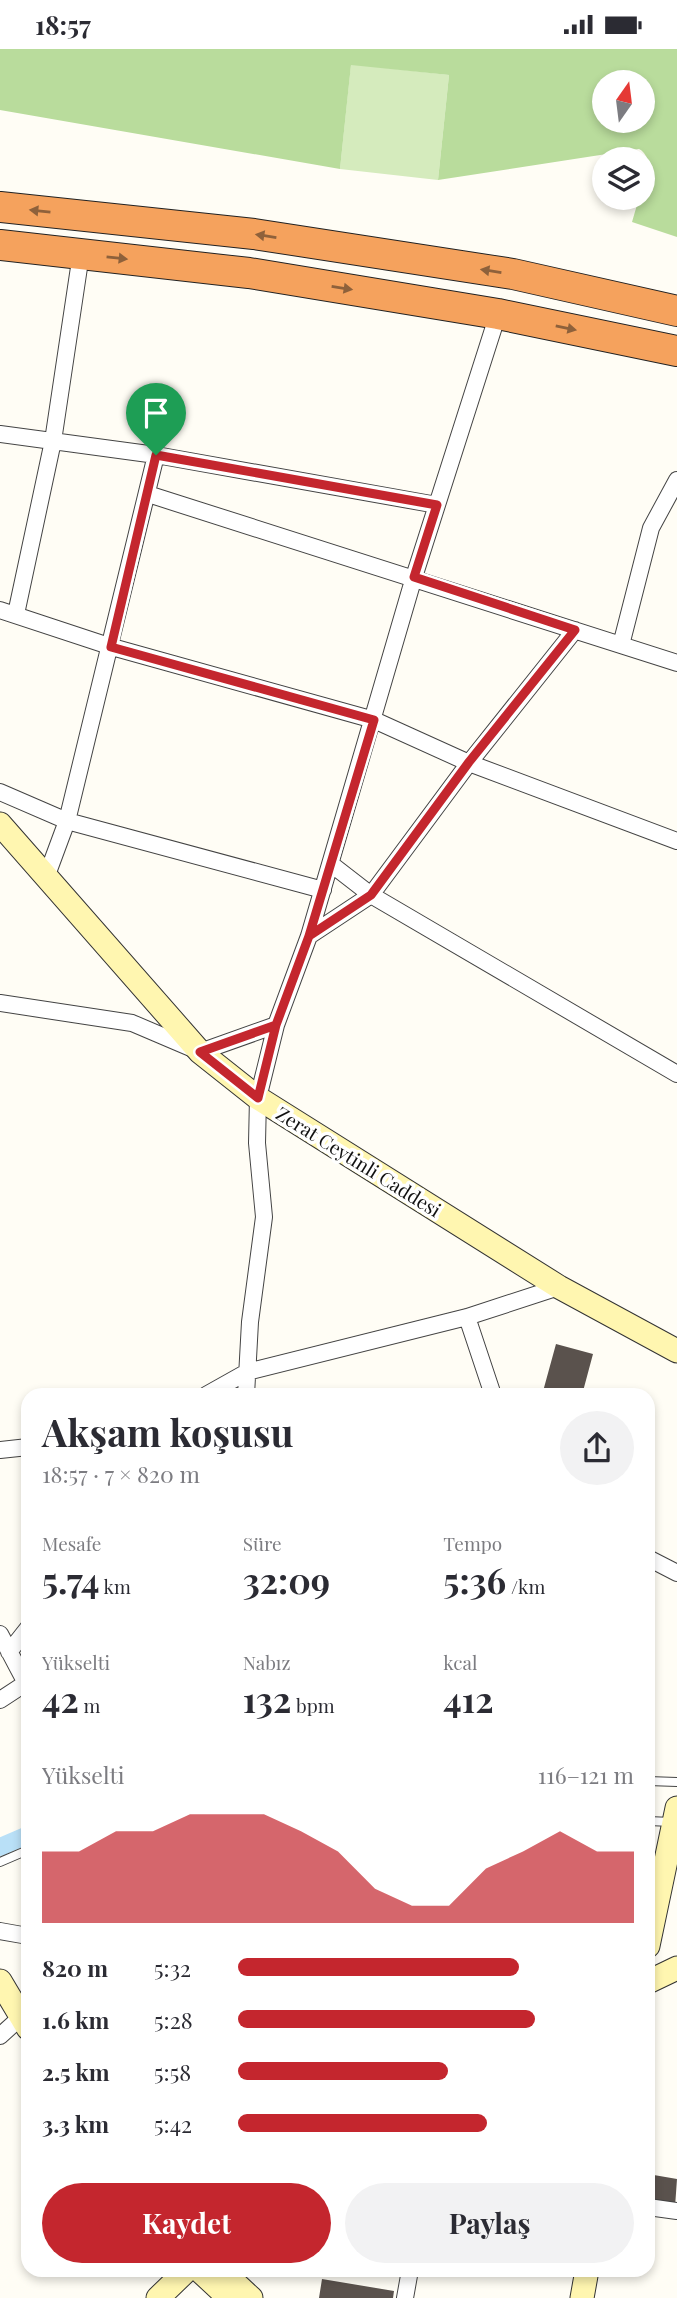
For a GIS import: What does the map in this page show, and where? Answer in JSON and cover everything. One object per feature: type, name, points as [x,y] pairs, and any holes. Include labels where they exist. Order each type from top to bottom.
[{"type":"highway","points":[[0,207],[254,234],[513,274],[677,311]]},
{"type":"highway","points":[[0,245],[249,273],[498,314],[677,351]]},
{"type":"street","points":[[81,254],[53,441],[8,612],[111,647],[374,720],[469,762],[677,841]]},
{"type":"street","points":[[246,1388],[264,1217],[257,1143],[258,1098],[276,1025],[309,936],[414,577],[498,314]]},
{"type":"street","points":[[0,434],[156,455],[437,505]]},
{"type":"street","points":[[47,875],[67,821],[156,455]]},
{"type":"street","points":[[621,645],[651,528],[677,480]]},
{"type":"street","points":[[148,494],[677,663]]},
{"type":"street","points":[[309,936],[371,895],[469,762],[575,630]]},
{"type":"street","points":[[0,792],[67,821],[323,890]]},
{"type":"street","name":"Zerat Ceytinli Caddesi","points":[[0,824],[200,1052],[258,1098],[559,1287],[677,1351]]},
{"type":"street","points":[[331,864],[371,895],[677,1074]]},
{"type":"street","points":[[0,1003],[132,1023],[200,1052],[276,1025]]},
{"type":"street","points":[[218,1388],[247,1372],[467,1318],[559,1287]]},
{"type":"street","points":[[467,1318],[491,1388]]},
{"type":"street","points":[[0,1450],[21,1448]]},
{"type":"street","points":[[655,1562],[677,1573]]},
{"type":"street","points":[[0,1634],[21,1674]]},
{"type":"street","points":[[9,1652],[21,1636]]},
{"type":"street","points":[[0,1700],[21,1688]]},
{"type":"street","points":[[655,1914],[676,1818]]},
{"type":"street","points":[[0,1931],[21,1935]]},
{"type":"street","points":[[655,1979],[677,1968]]},
{"type":"street","points":[[0,1981],[21,2016]]},
{"type":"street","points":[[0,2036],[21,2025]]},
{"type":"street","points":[[655,2208],[677,2211]]},
{"type":"street","points":[[158,2298],[180,2277]]},
{"type":"street","points":[[215,2277],[239,2288]]},
{"type":"street","points":[[405,2298],[410,2277]]},
{"type":"street","points":[[582,2298],[586,2277]]},
{"type":"lane","points":[[655,1780],[677,1782]]},
{"type":"lane","points":[[655,1820],[676,1818]]},
{"type":"lane","points":[[0,1862],[21,1853]]},
{"type":"green space","points":[[0,49],[677,49],[677,237],[632,222],[636,210],[655,210],[655,147],[592,147],[592,156],[438,180],[449,75],[351,65],[340,169],[0,110]]},
{"type":"green space","points":[[351,64],[449,75],[438,180],[340,169]]},
{"type":"building","points":[[556,1344],[593,1354],[584,1388],[544,1388]]},
{"type":"building","points":[[655,2175],[677,2179],[675,2207],[655,2204]]},
{"type":"building","points":[[322,2279],[394,2291],[393,2298],[319,2298]]},
{"type":"waterway","points":[[0,1847],[21,1838]]},
{"type":"route","points":[[156,455],[111,647],[374,720],[309,936],[276,1025],[200,1052],[258,1098],[276,1025],[309,936],[371,895],[469,762],[575,630],[414,577],[437,505],[156,455]]}]
